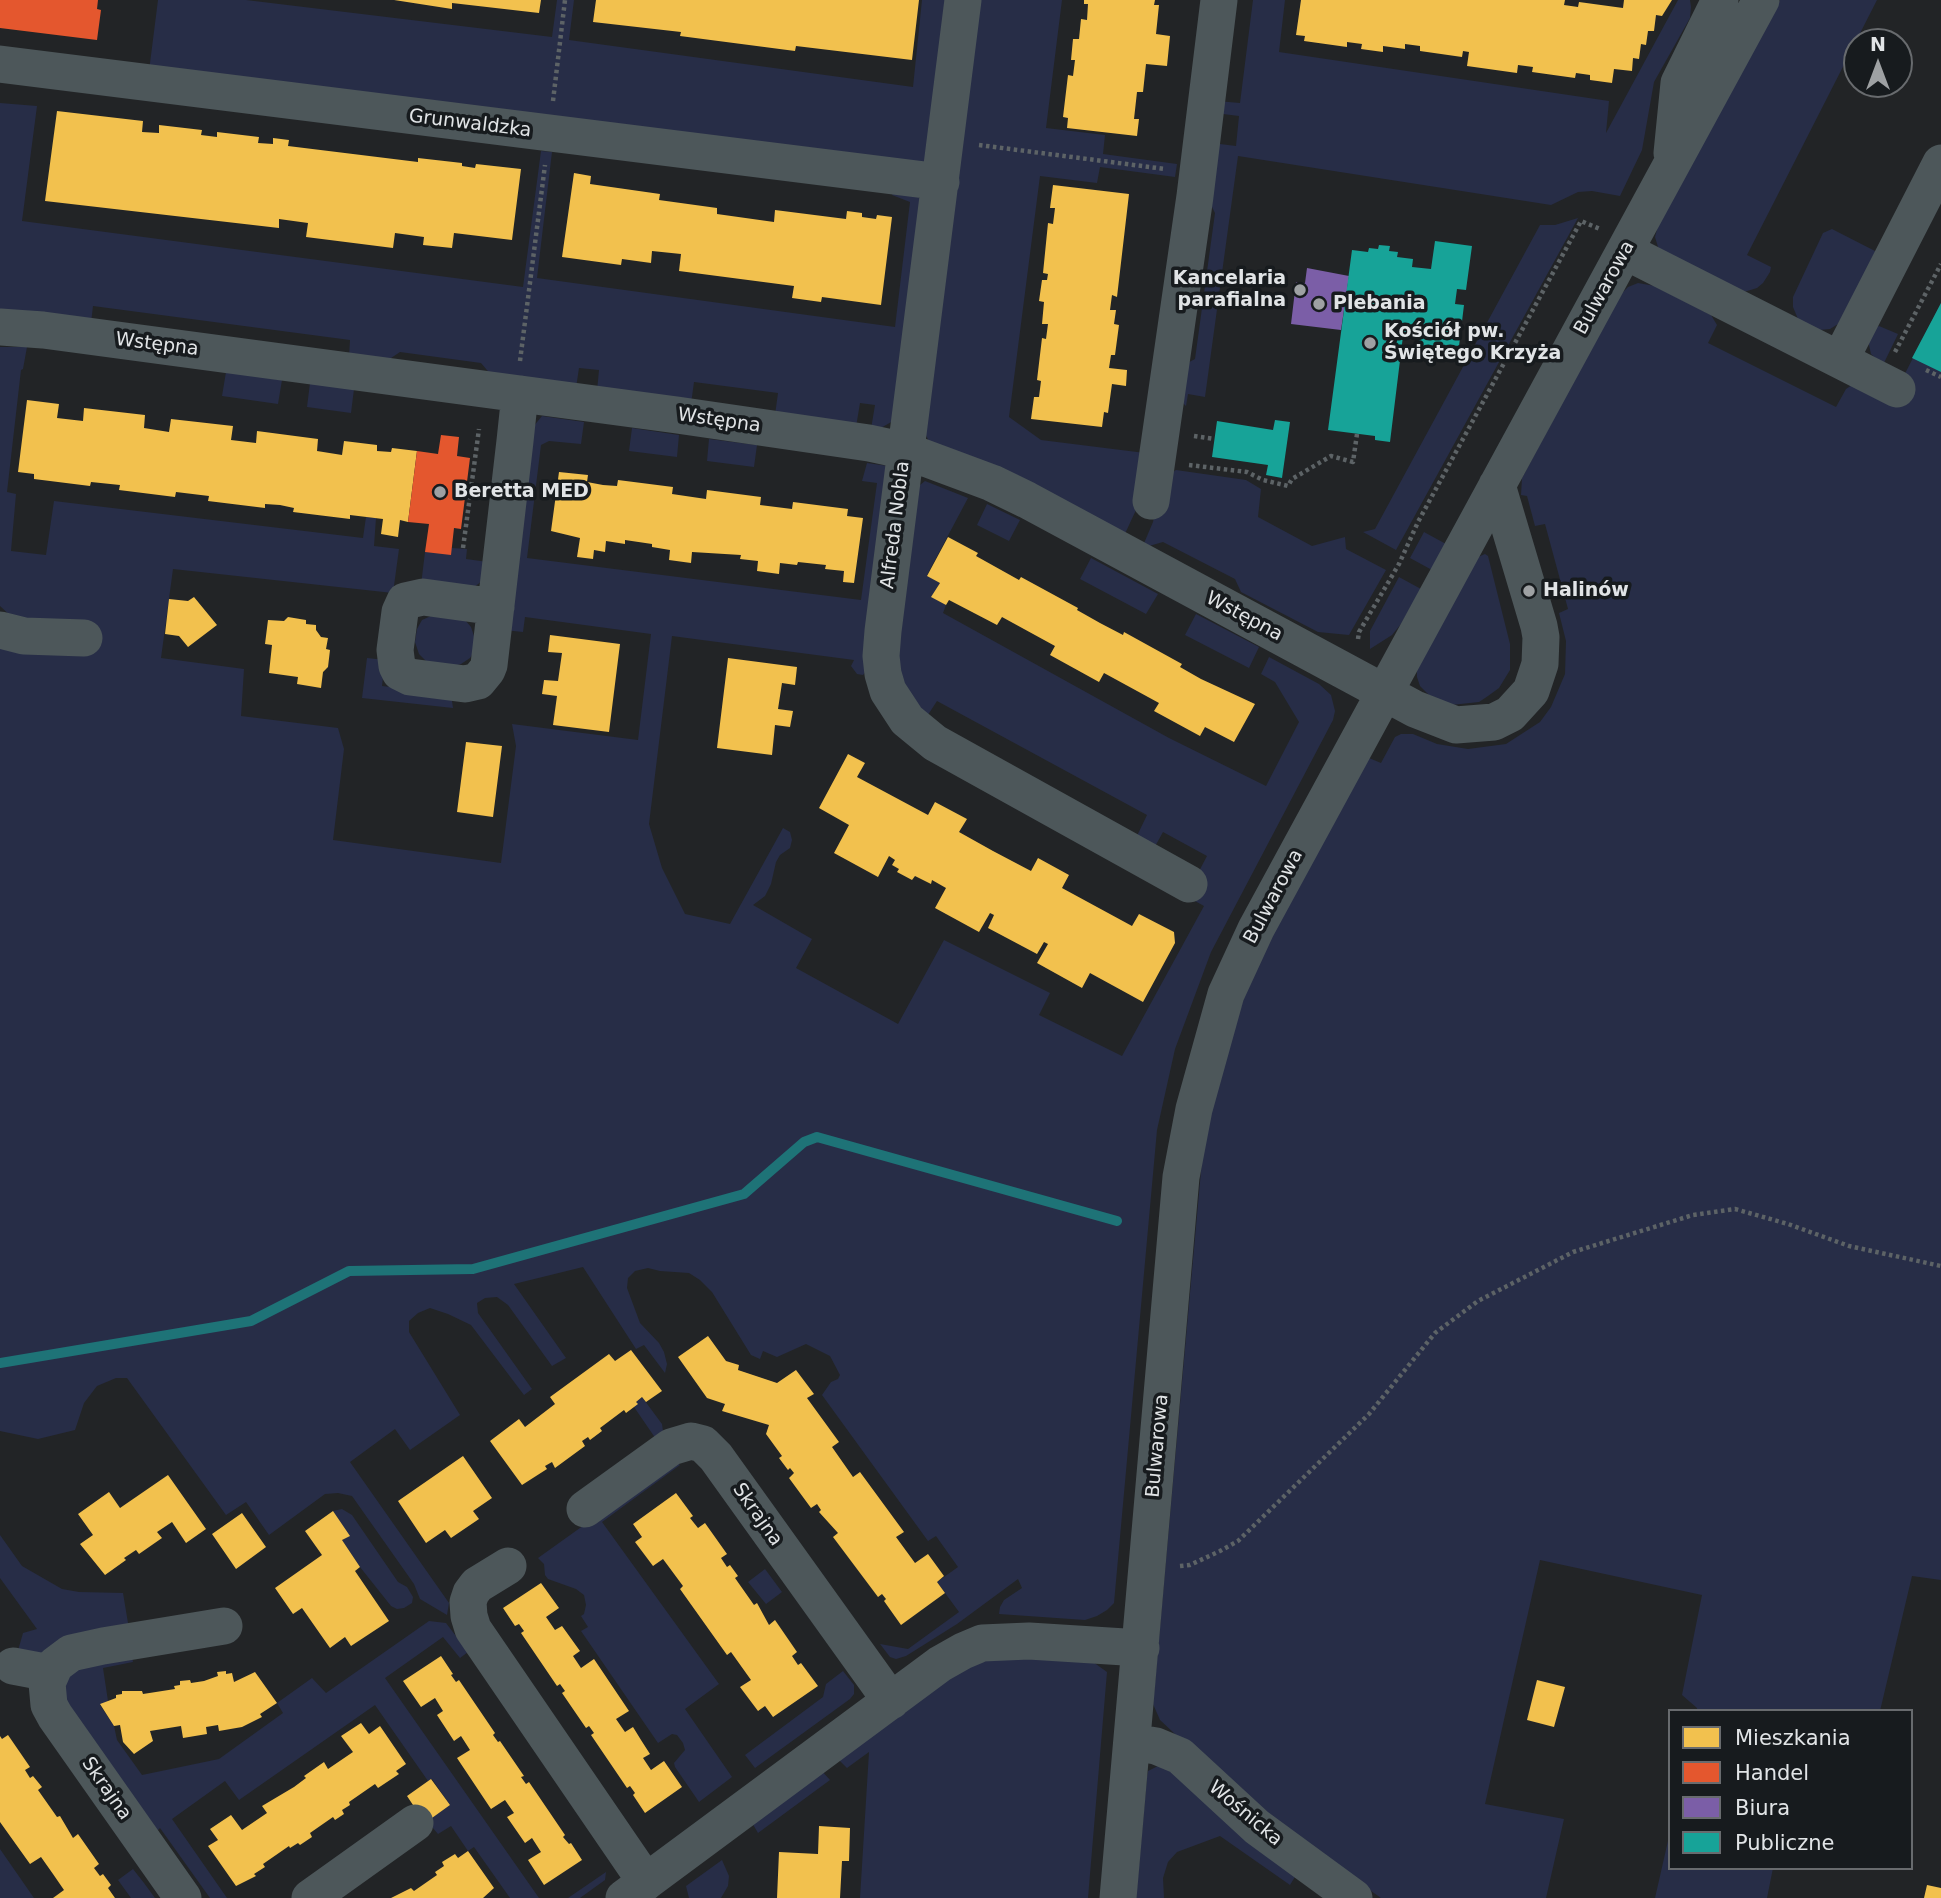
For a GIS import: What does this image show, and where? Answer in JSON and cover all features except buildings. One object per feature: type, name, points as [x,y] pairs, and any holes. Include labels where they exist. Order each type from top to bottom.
[{"type":"street","name":"Alfreda Nobla","points":[[963,0],[881,656],[883,674],[888,691],[898,708],[918,730],[956,757],[1189,884]]},
{"type":"street","points":[[1151,501],[1195,196],[1219,0]]},
{"type":"street","points":[[1672,164],[1679,83],[1720,0]]},
{"type":"street","name":"Bulwarowa","points":[[1118,1898],[1181,1177],[1194,1109],[1226,994],[1256,929],[1497,485],[1617,242],[1672,164],[1761,0]]},
{"type":"street","name":"Grunwaldzka","points":[[0,64],[940,183]]},
{"type":"street","points":[[1840,360],[1941,163]]},
{"type":"street","points":[[1617,242],[1888,385]]},
{"type":"street","name":"Wstępna","points":[[0,327],[56,332],[518,399],[869,443],[906,451],[992,483],[1027,500],[1384,692],[1436,718],[1456,724],[1493,722],[1510,714],[1531,691],[1540,664],[1541,637],[1497,485]]},
{"type":"street","points":[[496,607],[518,399]]},
{"type":"street","points":[[0,629],[8,634],[24,636],[83,638]]},
{"type":"street","name":"Skrajna","points":[[585,1509],[671,1447],[691,1441],[703,1444],[716,1457],[891,1701]]},
{"type":"street","points":[[508,1566],[477,1585],[471,1593],[468,1602],[473,1629],[635,1890],[940,1664],[963,1651],[982,1643],[1029,1641],[1141,1648]]},
{"type":"street","points":[[13,1666],[50,1673],[55,1665],[71,1653],[224,1626]]},
{"type":"street","name":"Skrajna","points":[[50,1673],[46,1693],[55,1716],[183,1898]]},
{"type":"street","name":"Wośnicka","points":[[1132,1742],[1156,1746],[1180,1756],[1257,1827],[1354,1898]]},
{"type":"street","points":[[310,1898],[415,1823]]},
{"type":"path","points":[[463,548],[482,404],[518,399],[565,0]]},
{"type":"path","points":[[945,141],[1170,170]]},
{"type":"path","points":[[1347,643],[1357,643],[1359,632],[1399,564],[1418,522],[1581,220],[1617,242]]},
{"type":"path","points":[[1888,385],[1941,264]]},
{"type":"path","points":[[1157,460],[1247,472],[1263,480],[1288,486],[1292,479],[1331,456],[1353,461],[1357,434]]},
{"type":"path","points":[[1148,1572],[1189,1564],[1238,1541],[1369,1414],[1435,1333],[1478,1301],[1573,1252],[1693,1215],[1735,1209],[1849,1246],[1941,1266]]},
{"type":"shaded area","points":[[158,0],[246,0],[552,37],[557,0],[574,0],[569,40],[913,87],[922,0],[951,0],[925,163],[149,71]]},
{"type":"shaded area","points":[[976,0],[1062,0],[1046,128],[1105,135],[1103,154],[1177,164],[1175,177],[1100,167],[1097,183],[1040,176],[1009,417],[1041,440],[1145,453],[1136,510],[1123,538],[932,447],[923,430]]},
{"type":"shaded area","points":[[1253,0],[1285,0],[1279,52],[1609,101],[1606,133],[1678,0],[1690,0],[1691,7],[1690,18],[1654,82],[1642,150],[1620,196],[1592,191],[1578,192],[1551,205],[1238,156],[1205,397],[1188,394],[1186,406],[1175,395],[1178,368],[1195,359],[1215,213],[1205,193],[1212,143],[1236,146],[1239,116],[1215,113],[1217,101],[1240,103]]},
{"type":"shaded area","points":[[1780,0],[1877,0],[1863,28],[1843,28],[1843,67],[1747,255],[1771,267],[1763,283],[1744,292],[1666,256],[1658,247],[1655,237],[1659,222]]},
{"type":"shaded area","points":[[0,103],[37,106],[22,221],[523,287],[541,151],[552,152],[537,278],[895,327],[910,202],[892,195],[895,188],[906,189],[921,199],[893,421],[879,429],[871,429],[875,405],[860,403],[856,427],[775,415],[778,393],[694,382],[691,404],[597,391],[599,370],[579,368],[576,388],[492,376],[481,363],[400,352],[385,362],[349,357],[350,340],[93,306],[91,323],[0,316]]},
{"type":"shaded area","points":[[1578,218],[1396,550],[1363,532],[1375,529],[1540,225],[1555,225]]},
{"type":"shaded area","points":[[1832,229],[1875,251],[1876,254],[1838,324],[1830,329],[1819,330],[1798,319],[1793,307],[1793,297],[1823,233]]},
{"type":"shaded area","points":[[1638,283],[1655,286],[1711,315],[1717,325],[1708,343],[1836,407],[1846,389],[1852,385],[1890,403],[1941,303],[1941,1580],[1912,1576],[1880,1709],[1697,1709],[1682,1695],[1702,1595],[1540,1560],[1485,1804],[1564,1819],[1546,1898],[1381,1898],[1253,1807],[1160,1720],[1153,1704],[1203,1149],[1212,1099],[1245,994],[1268,942],[1369,758],[1381,763],[1395,737],[1401,734],[1413,734],[1437,744],[1468,749],[1506,744],[1540,722],[1551,707],[1565,674],[1566,641],[1559,613],[1568,609],[1545,524],[1535,526],[1527,496],[1521,495],[1522,478],[1619,296],[1628,287]]},
{"type":"shaded area","points":[[1879,326],[1898,334],[1883,365],[1871,354],[1869,345],[1869,338]]},
{"type":"shaded area","points":[[0,347],[27,347],[21,370],[7,492],[16,494],[11,551],[46,555],[54,501],[363,538],[366,517],[376,518],[374,546],[399,549],[393,593],[173,569],[161,658],[244,669],[241,716],[338,728],[344,749],[333,840],[501,863],[516,746],[512,724],[638,740],[651,634],[525,617],[523,632],[504,630],[533,427],[542,416],[584,422],[581,444],[549,441],[541,445],[527,558],[861,600],[877,483],[862,481],[867,463],[888,466],[870,666],[863,675],[857,674],[851,666],[854,660],[672,636],[649,824],[662,868],[685,914],[730,924],[783,828],[790,832],[790,848],[780,855],[776,862],[765,896],[753,905],[812,939],[796,968],[898,1024],[944,940],[1050,993],[1039,1015],[1122,1056],[1204,906],[1186,896],[1207,856],[1163,832],[1153,850],[1135,840],[1147,815],[937,701],[924,721],[895,672],[916,490],[925,481],[968,498],[927,575],[940,583],[932,597],[946,605],[943,613],[1169,738],[1266,786],[1299,722],[1275,682],[1261,674],[1269,657],[1319,684],[1331,695],[1335,711],[1333,720],[1211,952],[1175,1049],[1157,1130],[1114,1603],[1107,1610],[1085,1620],[999,1614],[1004,1600],[1022,1588],[1018,1579],[957,1624],[906,1656],[896,1659],[890,1657],[880,1644],[908,1649],[959,1612],[937,1582],[958,1567],[936,1536],[928,1541],[822,1395],[840,1375],[830,1356],[806,1344],[777,1357],[763,1351],[760,1359],[751,1355],[712,1292],[689,1273],[648,1268],[635,1271],[628,1278],[627,1288],[640,1323],[664,1352],[667,1364],[665,1373],[644,1345],[636,1349],[583,1267],[514,1284],[566,1358],[552,1366],[508,1305],[497,1297],[485,1298],[477,1303],[478,1313],[532,1389],[524,1395],[471,1325],[430,1308],[409,1321],[409,1332],[460,1415],[410,1450],[395,1429],[350,1462],[449,1603],[447,1615],[420,1599],[414,1584],[352,1496],[325,1494],[269,1535],[246,1502],[226,1515],[127,1378],[116,1378],[97,1386],[84,1403],[75,1430],[38,1439],[0,1431],[0,646],[14,619],[0,606]]},
{"type":"shaded area","points":[[226,372],[282,380],[278,404],[222,396]]},
{"type":"shaded area","points":[[310,383],[354,389],[351,413],[307,407]]},
{"type":"shaded area","points":[[632,428],[679,435],[677,457],[629,451]]},
{"type":"shaded area","points":[[709,439],[757,445],[754,467],[707,461]]},
{"type":"shaded area","points":[[1176,470],[1246,480],[1261,489],[1258,517],[1312,546],[1345,537],[1346,549],[1386,570],[1349,635],[1318,632],[1241,592],[1235,579],[1163,542],[1142,548],[1153,522],[1162,478]]},
{"type":"shaded area","points":[[987,504],[1020,520],[1009,541],[977,525]]},
{"type":"shaded area","points":[[1424,532],[1446,544],[1432,570],[1410,558]]},
{"type":"shaded area","points":[[467,549],[466,559],[488,562],[483,580],[472,589],[421,585],[425,552]]},
{"type":"shaded area","points":[[1485,554],[1488,556],[1510,644],[1510,670],[1499,688],[1479,702],[1451,705],[1429,695],[1420,686],[1417,667],[1478,557]]},
{"type":"shaded area","points":[[1091,558],[1158,594],[1146,614],[1080,579]]},
{"type":"shaded area","points":[[1399,577],[1421,589],[1392,635],[1370,649],[1370,631]]},
{"type":"shaded area","points":[[1196,614],[1259,647],[1249,668],[1185,635]]},
{"type":"shaded area","points":[[431,616],[465,620],[475,639],[475,650],[470,658],[450,667],[426,661],[419,654],[415,642],[417,629],[422,620]]},
{"type":"shaded area","points":[[367,658],[385,660],[382,686],[451,694],[453,708],[362,698]]},
{"type":"shaded area","points":[[642,1397],[662,1424],[664,1439],[658,1442],[634,1407]]},
{"type":"shaded area","points":[[675,1460],[680,1465],[602,1522],[719,1684],[685,1709],[732,1777],[699,1802],[675,1767],[674,1763],[685,1750],[683,1743],[677,1735],[672,1734],[658,1743],[581,1631],[588,1627],[581,1616],[586,1605],[584,1595],[576,1589],[548,1579],[544,1564],[538,1558]]},
{"type":"shaded area","points":[[342,1509],[352,1515],[398,1582],[407,1587],[413,1597],[412,1603],[397,1609],[391,1606],[360,1567],[342,1540],[349,1536],[333,1511]]},
{"type":"shaded area","points":[[0,1535],[22,1566],[62,1589],[123,1593],[129,1629],[47,1658],[17,1654],[23,1633],[37,1629],[0,1578]]},
{"type":"shaded area","points":[[765,1569],[782,1592],[766,1604],[748,1582]]},
{"type":"shaded area","points":[[429,1621],[446,1623],[468,1652],[460,1658],[443,1637],[385,1678],[539,1898],[510,1898],[474,1847],[468,1851],[451,1826],[438,1834],[427,1821],[450,1805],[432,1779],[428,1781],[375,1705],[239,1800],[225,1781],[172,1819],[227,1898],[210,1898],[160,1828],[154,1834],[65,1715],[65,1674],[131,1652],[133,1662],[103,1668],[108,1701],[100,1705],[114,1726],[117,1740],[142,1775],[219,1759],[283,1713],[277,1703],[312,1678],[326,1693]]},
{"type":"shaded area","points":[[987,1655],[1093,1662],[1107,1672],[1088,1898],[860,1898],[869,1752],[847,1768],[837,1758],[954,1671]]},
{"type":"shaded area","points":[[843,1671],[854,1685],[854,1694],[850,1699],[755,1768],[745,1755],[823,1697],[826,1684]]},
{"type":"shaded area","points":[[1162,1764],[1298,1872],[1290,1885],[1220,1836],[1177,1852],[1168,1862],[1163,1878],[1164,1898],[1136,1898],[1148,1771]]},
{"type":"shaded area","points":[[821,1770],[830,1780],[758,1833],[751,1821]]},
{"type":"shaded area","points":[[1668,1841],[1668,1870],[1773,1870],[1767,1898],[1655,1898]]},
{"type":"shaded area","points":[[0,1849],[34,1898],[0,1898]]},
{"type":"shaded area","points":[[722,1860],[729,1876],[728,1886],[721,1898],[689,1898],[686,1886]]},
{"type":"shaded area","points":[[133,1869],[155,1898],[131,1898],[118,1880]]},
{"type":"shaded area","points":[[606,1872],[605,1880],[580,1898],[568,1898]]},
{"type":"waterway","points":[[0,1363],[251,1321],[349,1271],[473,1269],[744,1194],[804,1142],[817,1137],[1117,1221]]},
{"type":"place","name":"Kancelaria parafialna","points":[[1300,290]]},
{"type":"place","name":"Plebania","points":[[1319,304]]},
{"type":"place","name":"Kościół pw. Świętego Krzyża","points":[[1370,343]]},
{"type":"place","name":"Beretta MED","points":[[440,492]]},
{"type":"place","name":"Halinów","points":[[1529,591]]}]
